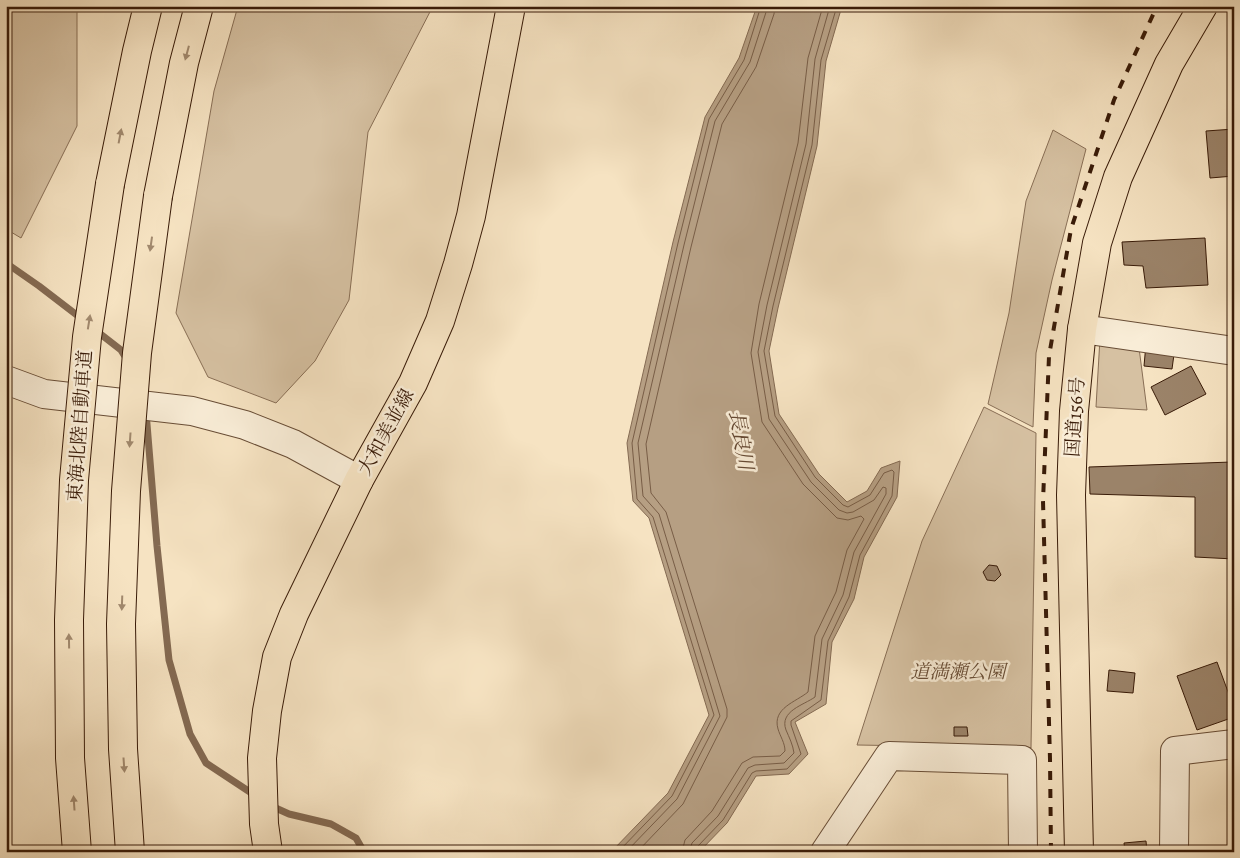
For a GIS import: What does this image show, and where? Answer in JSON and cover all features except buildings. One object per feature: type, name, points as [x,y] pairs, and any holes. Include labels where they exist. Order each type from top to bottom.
[{"type":"main road","name":"東海北陸自動車道","points":[[77,852],[70,758],[69,620],[74,480],[87,337],[110,184],[137,50],[148,6]]},
{"type":"main road","points":[[130,852],[123,749],[121,624],[126,491],[137,353],[158,196],[184,63],[199,6]]},
{"type":"main road","name":"大和美並線","points":[[268,852],[264,819],[262,758],[267,711],[277,657],[294,614],[359,480],[413,383],[440,321],[471,216],[511,6]]},
{"type":"main road","name":"国道156号","points":[[1079,852],[1071,495],[1074,411],[1082,329],[1097,243],[1118,177],[1169,64],[1202,6]]},
{"type":"street","points":[[1082,329],[1234,351]]},
{"type":"street","points":[[6,380],[44,394],[192,412],[245,425],[293,444],[359,480]]},
{"type":"street","points":[[1174,852],[1175,751],[1234,744]]},
{"type":"street","points":[[825,852],[889,756],[1022,760],[1023,852]]},
{"type":"green space","points":[[6,6],[77,6],[77,126],[21,238],[6,229]]},
{"type":"green space","points":[[238,6],[433,6],[368,132],[349,300],[315,361],[276,403],[208,377],[176,313],[214,91]]},
{"type":"green space","points":[[1053,130],[1086,149],[1052,280],[1036,353],[1033,427],[988,404],[1009,313],[1026,201]]},
{"type":"green space","points":[[1100,338],[1138,340],[1147,410],[1096,407]]},
{"type":"green space","name":"道満瀬公園","points":[[984,407],[1036,433],[1031,748],[857,745],[922,541]]},
{"type":"water","name":"長良川","points":[[757,6],[842,6],[826,61],[817,146],[769,351],[779,414],[819,474],[847,502],[867,491],[881,468],[900,461],[897,497],[864,557],[854,599],[832,642],[826,704],[795,722],[808,754],[789,774],[756,776],[727,823],[699,852],[611,852],[668,793],[709,715],[649,518],[633,501],[627,443],[673,242],[705,117],[739,58]]},
{"type":"waterway","points":[[6,263],[82,319]]},
{"type":"waterway","points":[[94,329],[121,350],[128,361]]},
{"type":"waterway","points":[[146,412],[169,660],[190,734],[206,763],[256,796]]},
{"type":"waterway","points":[[269,805],[289,814],[331,824],[356,838],[364,852]]},
{"type":"railway","points":[[1051,852],[1043,501],[1049,356],[1071,229],[1114,100],[1157,6]]}]
